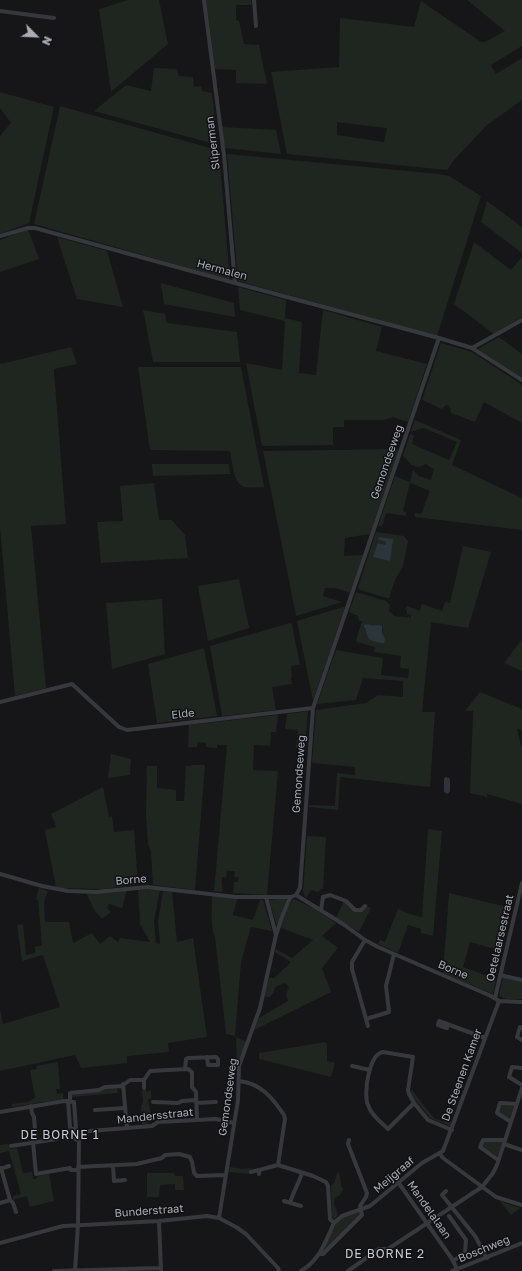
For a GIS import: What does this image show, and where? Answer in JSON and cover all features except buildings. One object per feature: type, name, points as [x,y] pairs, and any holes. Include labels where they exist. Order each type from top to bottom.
[{"type":"street","name":"Sliperman","points":[[204,0],[224,155],[235,284]]},
{"type":"street","points":[[254,0],[256,26]]},
{"type":"street","points":[[0,11],[54,18]]},
{"type":"street","name":"Hermalen","points":[[0,236],[28,228],[36,228],[235,284],[439,338],[472,348],[522,380]]},
{"type":"street","points":[[472,348],[522,320]]},
{"type":"street","name":"Gemondseweg","points":[[296,895],[300,885],[313,708],[439,338]]},
{"type":"street","name":"Elde","points":[[0,702],[72,684],[119,727],[127,730],[313,708]]},
{"type":"street","name":"Borne","points":[[0,874],[42,886],[68,891],[96,892],[147,887],[236,897],[291,897]]},
{"type":"street","name":"Oetelaarsestraat","points":[[497,1000],[500,975],[522,884]]},
{"type":"street","points":[[320,910],[323,897],[330,894],[346,901],[355,910],[361,910],[365,906]]},
{"type":"street","points":[[291,897],[296,895]]},
{"type":"street","name":"Borne","points":[[296,895],[343,924],[365,940],[497,1000]]},
{"type":"street","points":[[266,897],[276,935]]},
{"type":"street","name":"Gemondseweg","points":[[219,1218],[238,1100],[240,1066],[260,1008],[276,935],[291,897]]},
{"type":"street","points":[[365,940],[352,962],[352,969],[368,1026]]},
{"type":"street","points":[[366,1018],[390,1012],[386,986],[394,954]]},
{"type":"street","points":[[500,975],[522,980]]},
{"type":"street","points":[[497,1000],[522,1002]]},
{"type":"street","name":"De Steenen Kamer","points":[[440,1154],[445,1148],[452,1130],[497,1000]]},
{"type":"street","points":[[448,1025],[485,1038]]},
{"type":"street","points":[[522,1028],[520,1028],[517,1037],[522,1040]]},
{"type":"street","points":[[414,1103],[388,1129],[368,1107],[365,1094],[370,1070],[375,1056],[379,1052],[414,1057],[408,1090],[409,1094],[414,1103],[428,1120],[452,1130]]},
{"type":"street","points":[[186,1069],[186,1059],[207,1057]]},
{"type":"street","points":[[352,1066],[370,1070]]},
{"type":"street","points":[[348,1271],[379,1249],[388,1249],[482,1187],[493,1173],[522,1088],[509,1077],[512,1067],[522,1068]]},
{"type":"street","points":[[144,1088],[144,1080],[150,1071],[190,1069],[192,1072],[192,1087],[196,1092],[197,1120]]},
{"type":"street","points":[[75,1271],[78,1225],[78,1140],[76,1130],[70,1127],[70,1093],[99,1090],[105,1087],[124,1084],[130,1080],[144,1080]]},
{"type":"street","points":[[238,1081],[250,1082],[265,1092],[284,1114],[285,1119],[278,1166]]},
{"type":"street","points":[[124,1084],[127,1128]]},
{"type":"street","points":[[0,1112],[69,1100]]},
{"type":"street","points":[[153,1102],[216,1102]]},
{"type":"street","points":[[511,1122],[498,1113],[500,1104],[517,1104]]},
{"type":"street","points":[[31,1106],[34,1117],[36,1174],[70,1168],[72,1170],[78,1168],[145,1163],[162,1158],[165,1155],[179,1154],[192,1159],[194,1173],[197,1176],[226,1175]]},
{"type":"street","points":[[95,1110],[125,1108]]},
{"type":"street","name":"Mandersstraat","points":[[76,1130],[127,1128],[152,1126],[158,1122],[216,1119],[234,1123]]},
{"type":"street","points":[[11,1146],[57,1139]]},
{"type":"street","points":[[320,1254],[323,1254],[362,1214],[360,1206],[367,1193],[348,1144],[349,1140]]},
{"type":"street","points":[[498,1160],[480,1147],[483,1140],[504,1142],[522,1150]]},
{"type":"street","points":[[440,1154],[443,1158],[496,1197],[522,1205]]},
{"type":"street","name":"Meijgraaf","points":[[334,1223],[342,1216],[360,1210],[374,1203],[422,1163],[440,1154]]},
{"type":"street","points":[[9,1166],[0,1168],[10,1200],[13,1203],[16,1212]]},
{"type":"street","points":[[113,1166],[114,1181],[124,1180]]},
{"type":"street","points":[[251,1172],[259,1172],[278,1166],[302,1173],[328,1184],[330,1217],[331,1221],[334,1223],[320,1254],[314,1262],[301,1271]]},
{"type":"street","points":[[290,1203],[294,1189],[302,1173]]},
{"type":"street","name":"Mandelalaan","points":[[398,1182],[453,1260],[458,1270]]},
{"type":"street","points":[[446,1191],[442,1196],[475,1236],[488,1258]]},
{"type":"street","points":[[0,1203],[10,1200]]},
{"type":"street","points":[[284,1201],[301,1206]]},
{"type":"street","name":"Bunderstraat","points":[[0,1242],[63,1226],[158,1221],[207,1216],[219,1218],[236,1226],[246,1234],[279,1271]]},
{"type":"street","points":[[449,1216],[466,1240],[464,1253],[453,1260]]},
{"type":"street","points":[[54,1271],[161,1270],[158,1221]]},
{"type":"street","name":"Boschweg","points":[[458,1270],[522,1244]]},
{"type":"shaded area","points":[[128,0],[159,0],[168,44],[111,92],[99,9]]},
{"type":"shaded area","points":[[206,0],[251,0],[252,5],[236,5],[236,20],[239,21],[244,44],[259,45],[267,84],[236,83],[236,70],[215,69]]},
{"type":"shaded area","points":[[467,0],[522,0],[522,46],[491,65],[496,74],[522,58],[522,100],[486,126],[455,159],[447,170],[287,154],[271,72],[339,67],[340,18],[414,27],[421,1],[481,42],[485,42],[505,31]],"holes":[[[337,122],[386,128],[384,142],[337,135]]]},
{"type":"shaded area","points":[[154,68],[177,69],[179,76],[193,77],[194,87],[201,86],[202,91],[212,93],[218,145],[94,111],[126,85],[151,91]]},
{"type":"shaded area","points":[[0,92],[54,107],[29,223],[0,234],[0,136],[11,123],[0,108]]},
{"type":"shaded area","points":[[60,106],[214,149],[219,152],[230,280],[34,224]]},
{"type":"shaded area","points":[[222,127],[276,130],[281,154],[225,148]]},
{"type":"shaded area","points":[[227,154],[440,174],[449,176],[481,196],[437,336],[238,281]]},
{"type":"shaded area","points":[[487,201],[522,227],[522,253],[481,222]]},
{"type":"shaded area","points":[[28,229],[39,259],[0,272],[0,240]]},
{"type":"shaded area","points":[[57,237],[107,251],[123,307],[77,299]]},
{"type":"shaded area","points":[[474,242],[511,270],[522,257],[522,317],[494,334],[454,304]]},
{"type":"shaded area","points":[[161,283],[234,303],[235,317],[164,304]]},
{"type":"shaded area","points":[[238,287],[286,300],[285,318],[302,322],[299,373],[316,375],[323,310],[382,327],[376,351],[427,364],[408,422],[393,417],[384,420],[344,420],[344,427],[333,427],[333,445],[262,446],[246,363],[282,370],[285,321],[240,310]]},
{"type":"shaded area","points":[[143,310],[165,314],[167,323],[237,332],[240,362],[153,362]]},
{"type":"shaded area","points":[[499,337],[522,354],[522,378],[478,349]]},
{"type":"shaded area","points":[[441,343],[472,352],[522,385],[522,423],[484,402],[475,422],[451,413],[450,406],[446,405],[442,409],[422,400]]},
{"type":"shaded area","points":[[71,347],[77,364],[54,369],[66,524],[31,526],[46,688],[15,696],[0,527],[0,362],[1,364]]},
{"type":"shaded area","points":[[138,367],[241,367],[264,487],[245,487],[238,482],[232,466],[230,451],[150,450]]},
{"type":"shaded area","points":[[415,420],[461,440],[452,465],[522,498],[522,530],[415,517],[415,513],[421,514],[430,491],[410,483],[403,511],[406,512],[406,516],[386,513],[382,526],[378,526],[395,476],[410,482],[413,470],[419,476],[431,480],[434,469],[426,464],[419,467],[413,466],[403,456],[410,434],[414,435],[412,444],[449,460],[457,442],[424,428],[411,431]]},
{"type":"shaded area","points":[[399,449],[370,534],[345,538],[344,556],[363,555],[350,593],[336,588],[325,588],[323,596],[342,602],[296,616],[263,451]]},
{"type":"shaded area","points":[[152,464],[229,464],[230,474],[153,476]]},
{"type":"shaded area","points":[[154,483],[159,520],[172,520],[185,535],[188,558],[101,563],[97,522],[123,521],[120,486]]},
{"type":"shaded area","points":[[376,532],[404,536],[408,541],[403,566],[395,580],[389,598],[360,590],[358,588]]},
{"type":"shaded area","points":[[379,537],[393,539],[390,561],[373,557],[378,543],[385,545],[386,543],[378,539]]},
{"type":"shaded area","points":[[463,546],[491,552],[468,628],[431,622],[422,712],[435,712],[430,787],[340,777],[338,810],[309,807],[309,805],[335,806],[337,773],[355,775],[355,767],[312,763],[316,710],[366,703],[378,695],[403,697],[403,681],[363,678],[356,700],[317,704],[336,650],[383,658],[381,675],[408,678],[409,669],[400,668],[401,656],[374,652],[375,647],[357,642],[356,640],[362,621],[359,621],[358,616],[349,612],[356,592],[386,601],[390,605],[389,611],[395,616],[411,618],[411,615],[407,614],[407,611],[405,610],[407,606],[420,611],[422,604],[442,611],[445,602],[450,603]],"holes":[[[368,624],[374,626],[377,625],[383,629],[382,632],[384,643],[374,641],[369,638],[367,631],[364,628]]]},
{"type":"shaded area","points":[[239,579],[249,628],[208,641],[198,586]]},
{"type":"shaded area","points":[[162,599],[165,654],[112,669],[106,603]]},
{"type":"shaded area","points":[[345,607],[313,701],[297,621]]},
{"type":"shaded area","points":[[290,623],[292,625],[300,665],[291,666],[292,684],[272,687],[276,710],[222,716],[210,646]]},
{"type":"shaded area","points":[[368,624],[382,626],[382,633],[385,639],[384,643],[375,642],[368,637],[364,625]]},
{"type":"shaded area","points":[[522,639],[522,671],[504,663]]},
{"type":"shaded area","points":[[204,648],[217,716],[157,723],[148,664]]},
{"type":"shaded area","points":[[480,692],[522,709],[522,730],[517,729],[522,749],[522,804],[487,794],[487,797],[470,793],[473,711],[465,711]]},
{"type":"shaded area","points":[[308,711],[305,749],[296,748],[298,730],[285,729],[287,714]]},
{"type":"shaded area","points":[[278,715],[276,732],[271,732],[270,746],[254,745],[253,770],[278,771],[267,895],[233,893],[234,882],[238,882],[239,877],[234,877],[235,871],[227,871],[226,878],[222,877],[222,892],[214,891],[227,745],[217,745],[217,748],[206,747],[206,743],[198,742],[197,747],[188,747],[189,725]]},
{"type":"shaded area","points":[[111,754],[131,759],[130,775],[108,778]]},
{"type":"shaded area","points":[[205,765],[195,890],[153,885],[151,852],[148,844],[146,816],[147,766],[157,766],[157,788],[176,790],[176,801],[184,801],[186,766]]},
{"type":"shaded area","points":[[445,777],[449,778],[450,780],[450,791],[448,794],[444,792]]},
{"type":"shaded area","points":[[103,787],[109,817],[112,816],[114,832],[134,830],[138,884],[104,889],[56,888],[45,830],[56,827],[51,814]]},
{"type":"shaded area","points":[[428,829],[442,831],[433,936],[421,933],[421,929],[408,925],[398,953],[378,944],[380,940],[385,942],[398,909],[422,917]]},
{"type":"shaded area","points":[[307,836],[326,837],[323,889],[318,892],[311,890],[306,898],[303,892]]},
{"type":"shaded area","points":[[39,888],[48,891],[44,902],[45,922],[69,922],[73,943],[92,933],[100,944],[110,936],[118,942],[120,938],[150,942],[140,924],[138,889],[160,890],[154,922],[156,943],[160,944],[158,921],[163,891],[172,892],[177,942],[193,938],[207,1037],[168,1043],[169,1052],[127,1056],[127,1063],[81,1068],[75,1055],[0,1071],[0,1009],[3,1024],[60,1007],[43,955],[22,961],[17,925],[23,924],[26,955],[35,953],[35,947],[42,945],[38,900],[36,899]]},
{"type":"shaded area","points":[[127,890],[122,908],[109,904],[107,908],[111,912],[102,919],[95,911],[86,893],[114,892]]},
{"type":"shaded area","points":[[449,893],[511,908],[502,951],[470,942],[463,967],[496,979],[493,994],[443,973]]},
{"type":"shaded area","points":[[212,896],[237,899],[233,915],[253,920],[260,900],[263,900],[272,931],[251,927],[241,962],[235,1036],[226,1034],[215,937],[213,933]]},
{"type":"shaded area","points":[[287,898],[277,927],[269,900]]},
{"type":"shaded area","points":[[294,899],[313,908],[336,923],[322,936],[338,948],[322,968],[331,992],[254,1030],[259,1018],[288,1001],[286,994],[289,987],[285,983],[275,987],[270,997],[264,996],[269,978],[274,978],[291,962],[275,952],[276,949],[292,958],[313,940],[281,928],[287,909]]},
{"type":"shaded area","points":[[344,901],[355,912],[363,911],[367,906],[371,908],[359,932],[336,918]]},
{"type":"shaded area","points":[[503,977],[522,982],[522,999],[507,999],[499,995]]},
{"type":"shaded area","points":[[236,1037],[247,1042],[239,1064],[237,1062]]},
{"type":"shaded area","points":[[325,1042],[327,1044],[327,1061],[335,1063],[331,1077],[259,1059],[259,1053]]},
{"type":"shaded area","points":[[58,1062],[60,1089],[56,1089],[57,1094],[63,1093],[63,1099],[12,1107],[12,1104],[27,1102],[35,1098],[30,1070],[37,1069],[36,1066]]},
{"type":"shaded area","points":[[117,1087],[118,1093],[72,1097],[71,1094],[104,1090],[105,1088]]},
{"type":"shaded area","points":[[146,1089],[147,1092],[151,1090],[151,1099],[148,1100],[151,1114],[148,1115],[148,1124],[142,1124],[142,1090]]},
{"type":"shaded area","points":[[411,1089],[434,1118],[452,1123],[450,1126],[430,1118],[411,1095]]},
{"type":"shaded area","points":[[502,1105],[514,1106],[510,1119],[499,1113]]},
{"type":"shaded area","points":[[484,1141],[503,1142],[497,1157],[482,1147]]},
{"type":"shaded area","points":[[8,1144],[10,1149],[17,1148],[23,1173],[32,1172],[33,1179],[36,1179],[38,1176],[49,1174],[54,1201],[30,1207],[27,1196],[13,1200],[13,1196],[21,1194],[9,1151],[0,1153],[0,1145]]},
{"type":"shaded area","points":[[230,1167],[242,1169],[251,1168],[250,1174],[229,1172]]},
{"type":"shaded area","points":[[338,1171],[343,1190],[340,1195],[335,1198],[334,1204],[338,1215],[335,1219],[332,1215],[331,1186],[334,1183]]},
{"type":"shaded area","points":[[147,1173],[174,1173],[175,1176],[183,1176],[184,1190],[175,1190],[175,1184],[160,1185],[159,1197],[147,1197]]},
{"type":"shaded area","points":[[500,1201],[520,1208],[511,1215]]},
{"type":"shaded area","points":[[359,1212],[361,1214],[323,1251],[336,1223],[343,1217]]},
{"type":"district","name":"DE BORNE 1","points":[[60,1135]]},
{"type":"district","name":"DE BORNE 2","points":[[385,1254]]}]
